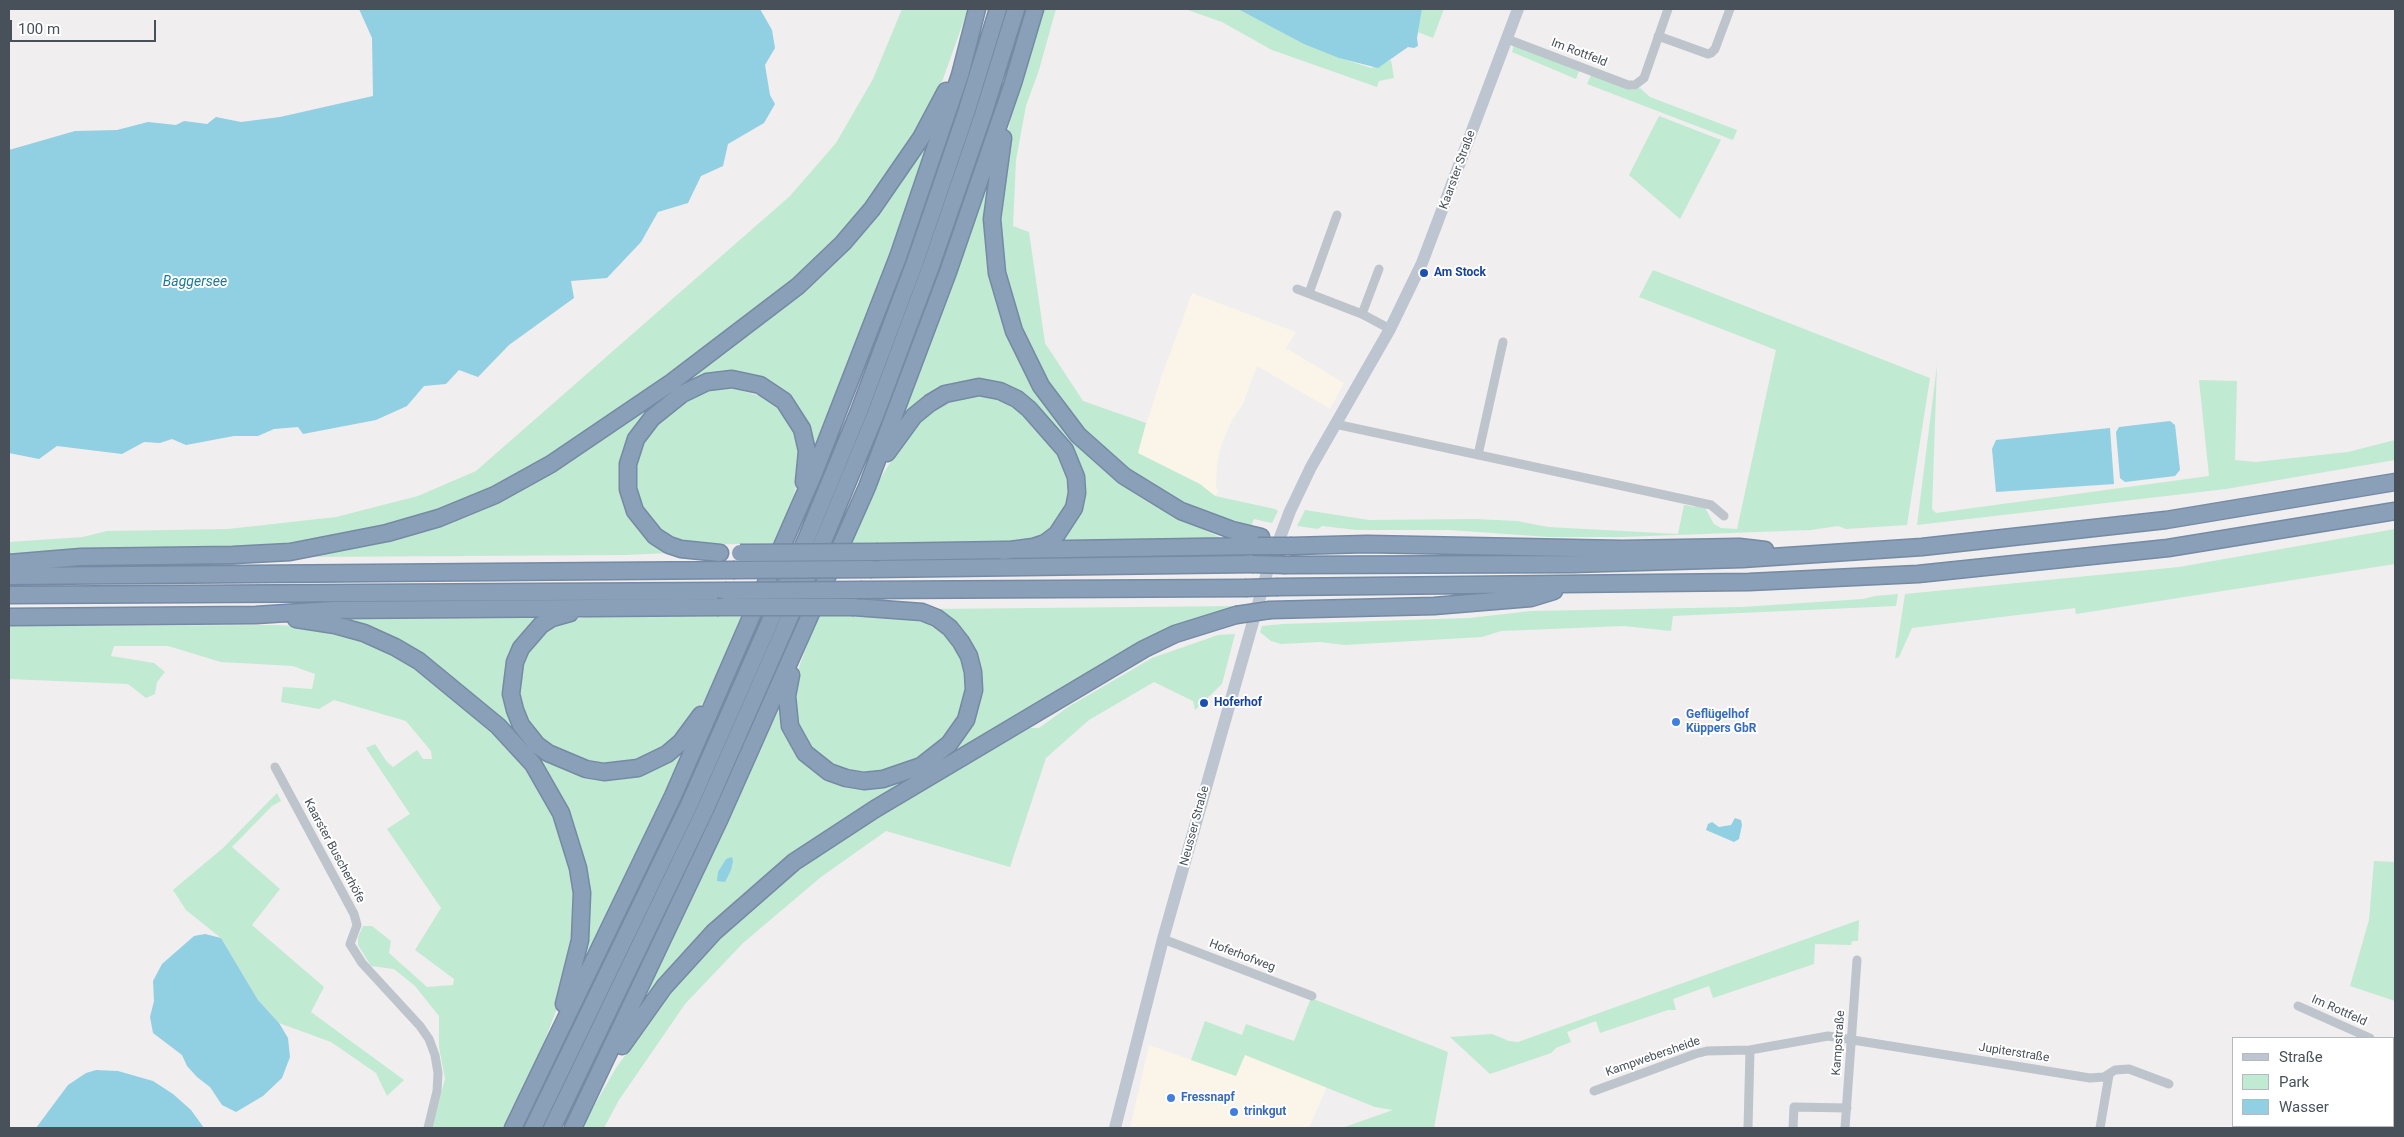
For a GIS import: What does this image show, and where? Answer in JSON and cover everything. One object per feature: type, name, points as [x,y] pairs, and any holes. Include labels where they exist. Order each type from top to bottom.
[{"type":"highway","points":[[9,564],[81,557],[233,556],[290,552],[330,546],[387,533],[438,518],[495,495],[551,464],[680,376],[798,286],[843,243],[872,209],[922,138],[940,103],[969,34],[977,9]]},
{"type":"highway","points":[[534,1128],[689,805],[858,414],[915,262],[966,113],[998,9]]},
{"type":"highway","points":[[552,1128],[705,810],[828,530],[875,416],[931,266],[983,115],[1016,9]]},
{"type":"highway","points":[[574,1128],[802,636],[867,487],[948,272],[1013,83],[1035,9]]},
{"type":"highway","points":[[513,1128],[669,804],[798,511],[839,412],[898,257],[960,75],[969,34]]},
{"type":"highway","points":[[1013,83],[997,169],[992,219],[993,243],[1004,303],[1024,352],[1041,386],[1078,435],[1124,476],[1181,511],[1260,541]]},
{"type":"highway","points":[[720,554],[681,549],[655,536],[635,511],[628,489],[627,473],[630,456],[642,430],[652,418],[690,390],[715,380],[742,380],[768,389],[784,401],[802,429],[807,451],[806,474],[798,511]]},
{"type":"highway","points":[[867,487],[901,432],[930,403],[945,394],[961,390],[979,387],[1000,391],[1017,399],[1029,409],[1065,450],[1076,478],[1077,492],[1074,508],[1057,534],[1045,543],[1033,547],[1004,551]]},
{"type":"highway","points":[[9,576],[1252,564],[1572,564],[1819,555],[1922,547],[2166,520],[2300,500],[2395,482]]},
{"type":"highway","points":[[9,595],[1034,590],[1749,582],[1918,574],[2168,548],[2395,511]]},
{"type":"highway","points":[[573,572],[740,553],[1004,551],[1260,541],[1290,537],[1367,544],[1622,549],[1739,547],[1819,555]]},
{"type":"highway","points":[[586,1103],[637,1023],[664,987],[714,932],[794,862],[875,809],[1144,650],[1183,631],[1236,615],[1270,610],[1434,606],[1531,598],[1572,585]]},
{"type":"highway","points":[[876,608],[1034,590]]},
{"type":"highway","points":[[9,617],[256,615],[334,610],[717,607],[854,607],[908,610],[937,618],[950,628],[969,656],[973,672],[971,706],[958,732],[935,756],[902,774],[864,781],[846,778],[830,772],[805,754],[796,740],[788,711],[790,679],[802,636]]},
{"type":"highway","points":[[608,608],[565,614],[552,618],[531,634],[515,662],[511,694],[515,710],[528,736],[548,753],[586,769],[604,772],[638,768],[655,762],[681,742],[725,677]]},
{"type":"highway","points":[[256,615],[327,624],[357,631],[395,647],[419,661],[442,677],[504,732],[533,764],[548,786],[561,813],[576,859],[582,893],[582,917],[580,940],[569,988],[543,1067]]},
{"type":"main road","name":"Kaarster Straße","points":[[1290,537],[1311,467],[1390,329],[1438,224],[1518,9]]},
{"type":"main road","name":"Neusser Straße","points":[[1115,1128],[1162,940],[1249,629],[1268,570],[1290,537]]},
{"type":"street","points":[[1668,9],[1658,36],[1708,54],[1715,49],[1730,9]]},
{"type":"street","name":"Im Rottfeld","points":[[1507,39],[1628,85],[1635,85],[1642,82],[1658,36]]},
{"type":"street","points":[[1309,293],[1337,215]]},
{"type":"street","points":[[1362,314],[1379,269]]},
{"type":"street","points":[[1297,289],[1362,314],[1390,329]]},
{"type":"street","points":[[1478,455],[1503,342]]},
{"type":"street","points":[[1335,424],[1711,505],[1724,516]]},
{"type":"street","name":"Kaarster Buscherhöfe","points":[[275,767],[354,914],[357,925],[350,944],[362,963],[429,1039],[435,1055],[438,1073],[437,1091],[428,1128]]},
{"type":"street","name":"Hoferhofweg","points":[[1162,940],[1312,996]]},
{"type":"street","name":"Kampstraße","points":[[1845,1128],[1857,960]]},
{"type":"street","name":"Im Rottfeld","points":[[2298,1006],[2368,1037]]},
{"type":"street","name":"Kampwebersheide","points":[[1594,1091],[1707,1051],[1750,1050],[1816,1037],[1852,1039]]},
{"type":"street","name":"Jupiterstraße","points":[[1852,1039],[2090,1078],[2109,1075],[2116,1070],[2128,1069],[2169,1084]]},
{"type":"street","points":[[1748,1128],[1750,1050]]},
{"type":"street","points":[[2100,1128],[2109,1075]]},
{"type":"street","points":[[1794,1128],[1794,1106],[1847,1108]]},
{"type":"shaded area","points":[[1192,293],[1296,332],[1286,348],[1344,383],[1330,409],[1257,366],[1243,404],[1232,420],[1221,446],[1217,465],[1216,488],[1219,491],[1215,496],[1200,484],[1137,453],[1161,378]]},
{"type":"shaded area","points":[[1149,1045],[1236,1076],[1244,1054],[1327,1087],[1309,1128],[1130,1128]]},
{"type":"green space","points":[[902,9],[968,9],[942,82],[922,124],[866,206],[840,236],[800,274],[737,325],[590,429],[516,476],[438,512],[321,543],[9,559],[9,542],[83,537],[107,531],[228,529],[336,517],[418,496],[476,471],[790,196],[836,143],[873,79]]},
{"type":"green space","points":[[1041,9],[1056,9],[1039,70],[1026,106],[1016,160],[1013,226],[1029,232],[1045,343],[1083,401],[1146,423],[1138,453],[1200,484],[1215,496],[1275,509],[1278,511],[1272,523],[1254,519],[1251,527],[1206,515],[1142,479],[1109,453],[1082,426],[1059,398],[1032,354],[1019,323],[1007,278],[999,222],[1005,151],[1010,120]]},
{"type":"green space","points":[[1185,9],[1238,9],[1340,58],[1371,68],[1391,60],[1394,78],[1379,81],[1377,87],[1272,50],[1222,22]]},
{"type":"green space","points":[[1422,9],[1444,9],[1433,38],[1418,32]]},
{"type":"green space","points":[[1514,45],[1579,71],[1576,79],[1512,52]]},
{"type":"green space","points":[[1591,75],[1625,88],[1633,90],[1640,88],[1650,97],[1737,130],[1733,140],[1587,84]]},
{"type":"green space","points":[[1659,116],[1721,140],[1680,219],[1629,175]]},
{"type":"green space","points":[[936,123],[860,340],[817,448],[813,448],[804,418],[733,374],[650,415],[622,473],[668,553],[626,555],[308,557],[498,498],[801,288]]},
{"type":"green space","points":[[986,186],[990,186],[987,211],[1023,363],[1130,488],[1176,517],[1224,539],[1183,538],[1054,545],[1070,530],[1080,510],[1055,427],[979,384],[900,424]]},
{"type":"green space","points":[[1653,270],[1930,378],[1907,525],[1846,529],[1838,526],[1811,530],[1623,537],[1548,537],[1450,530],[1356,530],[1322,526],[1318,529],[1297,526],[1305,510],[1369,520],[1475,519],[1517,521],[1548,527],[1678,534],[1684,505],[1695,507],[1696,502],[1703,504],[1714,524],[1721,528],[1737,529],[1776,350],[1639,297]]},
{"type":"green space","points":[[1937,365],[1932,509],[1936,513],[2209,476],[2199,380],[2237,381],[2235,460],[2256,462],[2348,452],[2395,440],[2395,460],[2226,489],[1917,525]]},
{"type":"green space","points":[[717,388],[733,388],[763,397],[779,407],[790,421],[799,441],[797,484],[789,510],[775,543],[700,545],[671,538],[652,523],[637,499],[634,464],[638,449],[658,420],[685,401]]},
{"type":"green space","points":[[980,396],[996,398],[1019,410],[1050,441],[1063,461],[1069,479],[1069,494],[1064,511],[1049,531],[1027,543],[850,545],[877,484],[902,443],[919,422],[932,410],[947,402],[962,397]]},
{"type":"green space","points":[[2395,529],[2395,564],[2076,614],[2075,608],[1912,628],[1899,657],[1895,659],[1905,594],[2179,567]]},
{"type":"green space","points":[[1898,594],[1896,606],[1673,616],[1671,631],[1624,626],[1501,631],[1482,637],[1344,645],[1320,642],[1281,644],[1271,641],[1260,632],[1262,626],[1283,624],[1469,618],[1531,611],[1742,607],[1863,599]]},
{"type":"green space","points":[[1240,606],[1241,609],[1196,621],[825,836],[635,1017],[779,709],[783,710],[833,779],[928,767],[978,685],[933,609]]},
{"type":"green space","points":[[546,615],[529,628],[513,721],[595,776],[683,748],[685,751],[583,968],[581,967],[585,943],[561,803],[461,688],[333,619]]},
{"type":"green space","points":[[903,615],[922,619],[940,631],[955,647],[963,664],[967,684],[965,700],[960,715],[942,740],[919,759],[881,772],[862,773],[846,771],[831,765],[805,741],[796,722],[793,703],[796,675],[818,616]]},
{"type":"green space","points":[[586,617],[745,617],[708,696],[678,737],[646,759],[607,765],[569,756],[543,741],[525,720],[518,694],[521,665],[534,643],[549,628],[561,622]]},
{"type":"green space","points":[[278,625],[306,627],[361,640],[388,651],[415,666],[491,729],[528,770],[551,807],[569,858],[575,894],[574,939],[558,1006],[541,1050],[504,1128],[432,1128],[445,1079],[439,1047],[439,1016],[415,986],[394,969],[371,966],[358,945],[358,937],[363,926],[372,926],[391,941],[389,953],[427,987],[453,985],[454,979],[415,950],[441,908],[387,829],[410,814],[366,748],[375,744],[387,762],[393,767],[417,750],[423,759],[432,759],[431,751],[406,721],[334,700],[319,709],[281,702],[283,687],[312,689],[315,674],[293,666],[221,662],[168,646],[114,646],[111,656],[154,663],[165,672],[157,682],[155,694],[146,698],[128,684],[9,679],[9,626]]},
{"type":"green space","points":[[1235,634],[1222,684],[1195,710],[1193,701],[1154,682],[1089,720],[1046,758],[1010,867],[886,831],[821,877],[743,943],[685,1004],[619,1100],[604,1128],[581,1128],[616,1068],[673,989],[739,919],[783,882],[828,849],[880,815],[1030,728],[1039,728],[1068,707],[1152,658],[1218,635]]},
{"type":"green space","points":[[277,793],[281,801],[272,806],[232,847],[280,889],[252,925],[324,987],[311,1012],[404,1080],[387,1096],[376,1073],[331,1042],[279,1023],[258,1000],[221,938],[186,910],[173,890],[223,848]]},
{"type":"green space","points":[[2374,861],[2395,862],[2395,1001],[2350,986],[2369,920]]},
{"type":"green space","points":[[1859,920],[1858,941],[1852,941],[1851,945],[1815,944],[1814,964],[1713,998],[1709,986],[1673,999],[1676,1010],[1668,1010],[1600,1033],[1596,1021],[1567,1032],[1571,1042],[1556,1048],[1551,1053],[1490,1074],[1450,1037],[1492,1034],[1509,1041],[1518,1042]]},
{"type":"green space","points":[[1311,998],[1448,1052],[1434,1128],[1342,1128],[1393,1110],[1375,1107],[1245,1055],[1236,1076],[1191,1060],[1205,1021],[1242,1035],[1246,1024],[1294,1041]]},
{"type":"water","name":"Baggersee","points":[[359,9],[760,9],[772,30],[775,48],[765,65],[770,95],[775,104],[764,123],[728,144],[723,166],[701,176],[688,203],[658,212],[641,242],[607,278],[571,281],[574,298],[509,345],[478,377],[459,370],[446,384],[424,386],[407,406],[376,420],[303,434],[298,427],[274,429],[258,436],[234,436],[186,445],[172,439],[160,443],[144,442],[122,454],[57,446],[39,459],[9,453],[9,150],[75,131],[117,130],[148,122],[176,125],[184,121],[207,124],[216,117],[241,122],[280,117],[373,96],[372,38]]},
{"type":"water","points":[[1238,9],[1422,9],[1417,38],[1418,46],[1414,48],[1408,47],[1378,68],[1339,58],[1304,44]]},
{"type":"water","points":[[2170,421],[2175,425],[2180,470],[2175,476],[2125,482],[2120,478],[2116,432],[2119,427]]},
{"type":"water","points":[[2110,428],[2114,484],[1996,492],[1992,449],[1996,440]]},
{"type":"water","points":[[1735,818],[1741,820],[1742,825],[1739,839],[1734,842],[1706,830],[1708,824],[1712,822],[1719,827],[1731,825]]},
{"type":"water","points":[[732,857],[731,870],[725,882],[717,881],[718,872],[726,859]]},
{"type":"water","points":[[205,934],[221,938],[258,1000],[279,1023],[288,1038],[290,1057],[282,1078],[263,1096],[236,1112],[222,1105],[210,1087],[187,1066],[182,1055],[153,1033],[150,1017],[154,1001],[153,981],[162,964],[194,936]]},
{"type":"water","points":[[96,1070],[118,1071],[153,1081],[173,1094],[191,1110],[204,1128],[36,1128],[68,1085],[86,1073]]},
{"type":"place","name":"Am Stock","points":[[1424,273]]},
{"type":"place","name":"Hoferhof","points":[[1204,703]]},
{"type":"place","name":"Geflügelhof Küppers GbR","points":[[1676,722]]},
{"type":"place","name":"Fressnapf","points":[[1171,1098]]},
{"type":"place","name":"trinkgut","points":[[1234,1112]]}]
